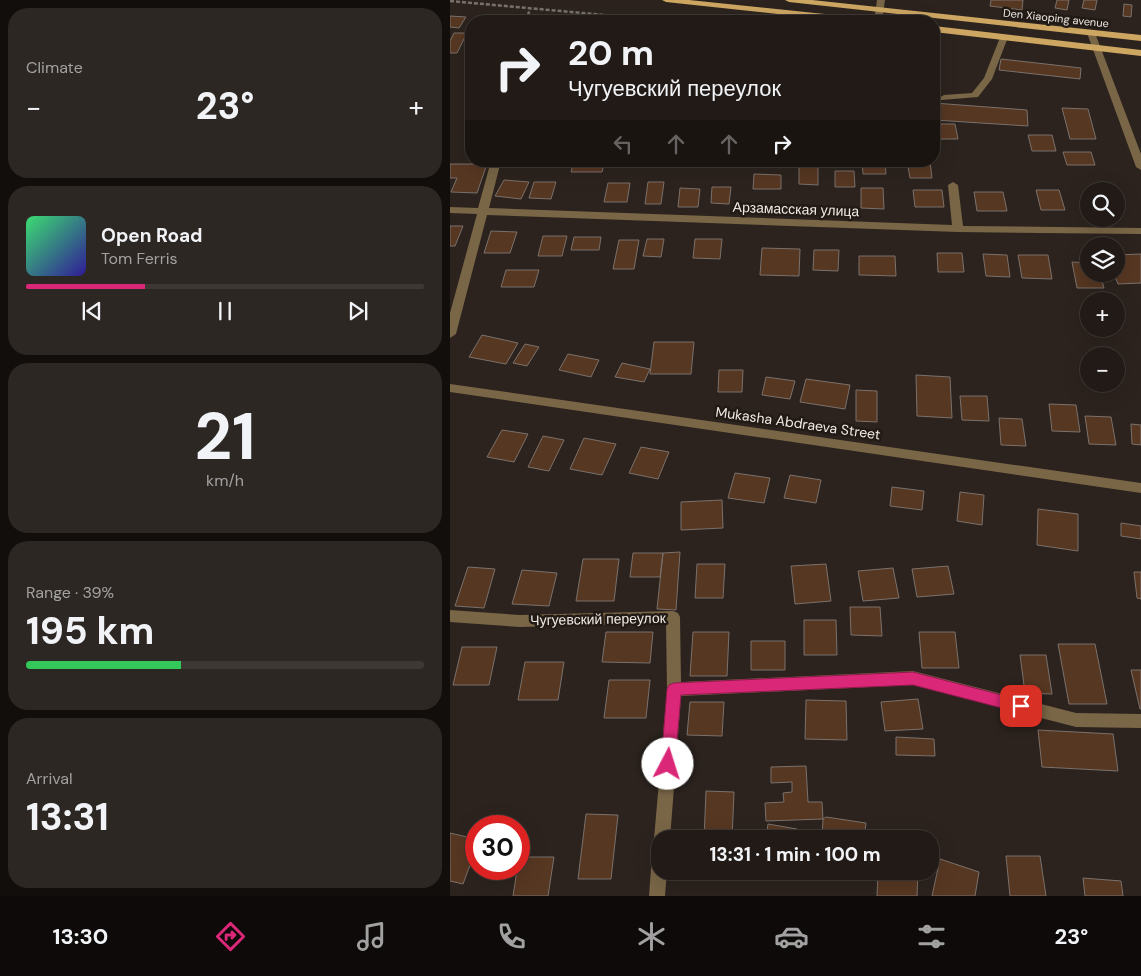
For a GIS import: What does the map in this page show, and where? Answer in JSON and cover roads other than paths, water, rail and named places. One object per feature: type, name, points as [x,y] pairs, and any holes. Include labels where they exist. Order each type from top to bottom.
[{"type":"main road","points":[[666,0],[807,15]]},
{"type":"main road","name":"Den Xiaoping avenue","points":[[789,0],[926,15]]},
{"type":"main road","name":"Den Xiaoping avenue","points":[[940,17],[1141,38]]},
{"type":"main road","name":"Den Xiaoping avenue","points":[[940,30],[1141,53]]},
{"type":"street","points":[[879,15],[881,0]]},
{"type":"street","points":[[1091,33],[1141,167]]},
{"type":"street","points":[[944,98],[975,95],[988,79],[1004,37]]},
{"type":"street","points":[[450,334],[494,167]]},
{"type":"street","points":[[953,185],[958,229]]},
{"type":"street","name":"Арзамасская улица","points":[[450,210],[958,229],[1141,231]]},
{"type":"street","name":"Mukasha Abdraeva Street","points":[[450,388],[1141,488]]},
{"type":"street","name":"Чугуевский переулок","points":[[450,616],[520,621],[673,617],[674,689],[663,830]]},
{"type":"street","points":[[674,689],[913,678],[1076,720],[1141,720]]},
{"type":"street","points":[[657,896],[658,880]]}]
